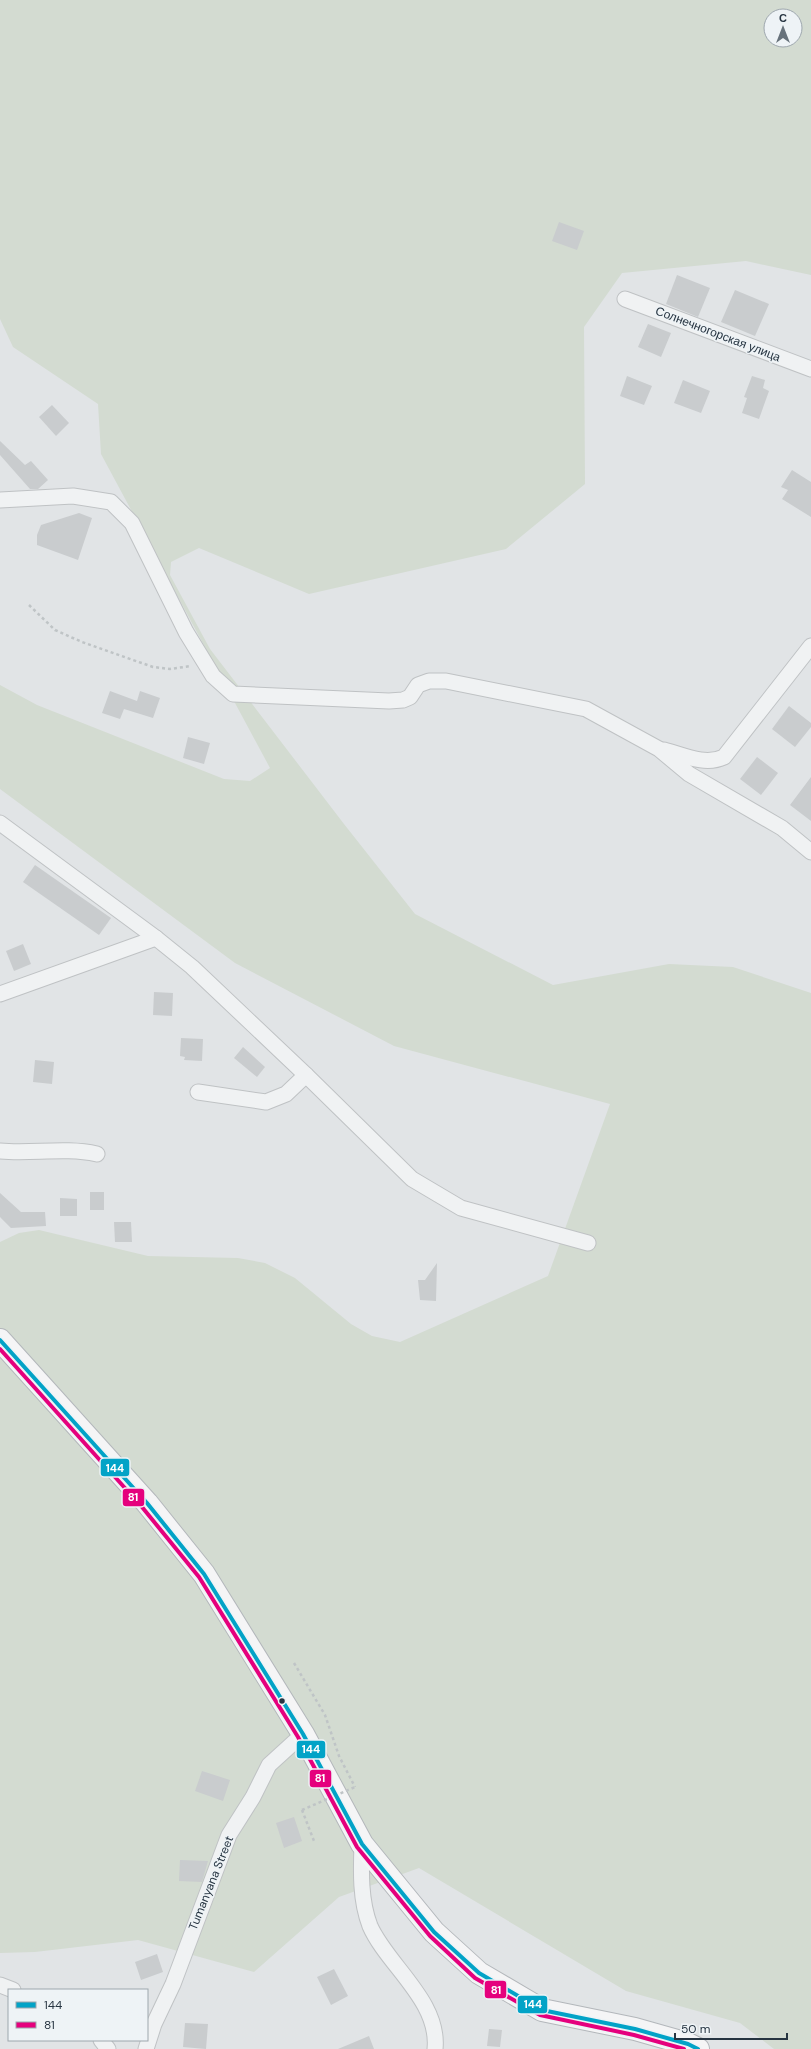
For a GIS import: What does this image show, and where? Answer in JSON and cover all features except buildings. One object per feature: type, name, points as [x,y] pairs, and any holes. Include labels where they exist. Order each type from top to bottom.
[{"type":"highway","points":[[0,1340],[147,1503],[204,1574],[303,1734],[362,1844],[434,1932],[479,1973],[542,2010],[635,2028],[688,2044],[698,2049]]},
{"type":"street","name":"Солнечногорская улица","points":[[625,299],[811,369]]},
{"type":"street","points":[[0,500],[73,496],[111,502],[132,523],[150,557],[165,592],[213,676],[233,694],[390,701],[403,700],[410,697],[418,685],[429,681],[446,681],[586,709],[659,749],[689,774],[782,828],[811,852]]},
{"type":"street","points":[[659,749],[707,762],[717,761],[724,757],[811,646]]},
{"type":"street","points":[[0,823],[156,938],[192,968],[306,1075],[412,1179],[461,1208],[588,1242]]},
{"type":"street","points":[[0,994],[156,938]]},
{"type":"street","points":[[198,1092],[266,1102],[286,1094],[306,1075]]},
{"type":"street","points":[[0,1151],[17,1153],[80,1150],[97,1154]]},
{"type":"street","name":"Tumanyana Street","points":[[146,2049],[154,2024],[173,1984],[229,1835],[253,1797],[269,1765],[303,1734]]},
{"type":"street","points":[[362,1844],[361,1877],[366,1914],[375,1934],[424,2003],[432,2028],[435,2049]]},
{"type":"street","points":[[0,1985],[10,1989]]},
{"type":"street","points":[[102,2041],[108,2049]]},
{"type":"path","points":[[29,605],[55,630],[154,667],[170,669],[206,664]]},
{"type":"path","points":[[294,1663],[325,1715],[339,1756],[355,1787],[302,1810],[314,1841]]},
{"type":"shaded area","points":[[0,0],[811,0],[811,275],[746,261],[622,273],[584,327],[585,484],[506,549],[309,594],[199,548],[171,562],[170,575],[210,649],[415,914],[553,985],[669,964],[733,967],[811,993],[811,2049],[774,2049],[740,2023],[626,1991],[419,1868],[339,1897],[254,1972],[138,1940],[35,1952],[0,1953],[0,1242],[19,1233],[39,1230],[148,1256],[238,1258],[265,1263],[295,1278],[351,1324],[372,1336],[400,1342],[548,1276],[610,1104],[394,1046],[235,963],[0,789],[0,685],[37,705],[224,779],[250,781],[270,768],[101,454],[98,404],[13,347],[0,319]]},
{"type":"transit line","name":"144","points":[[0,1340],[147,1503],[204,1574],[303,1734],[362,1844],[434,1932],[479,1973],[542,2010],[635,2029],[688,2044],[698,2049]]},
{"type":"transit line","name":"81","points":[[0,1349],[142,1507],[199,1577],[298,1737],[357,1847],[430,1936],[475,1978],[540,2015],[634,2035],[684,2049]]}]
